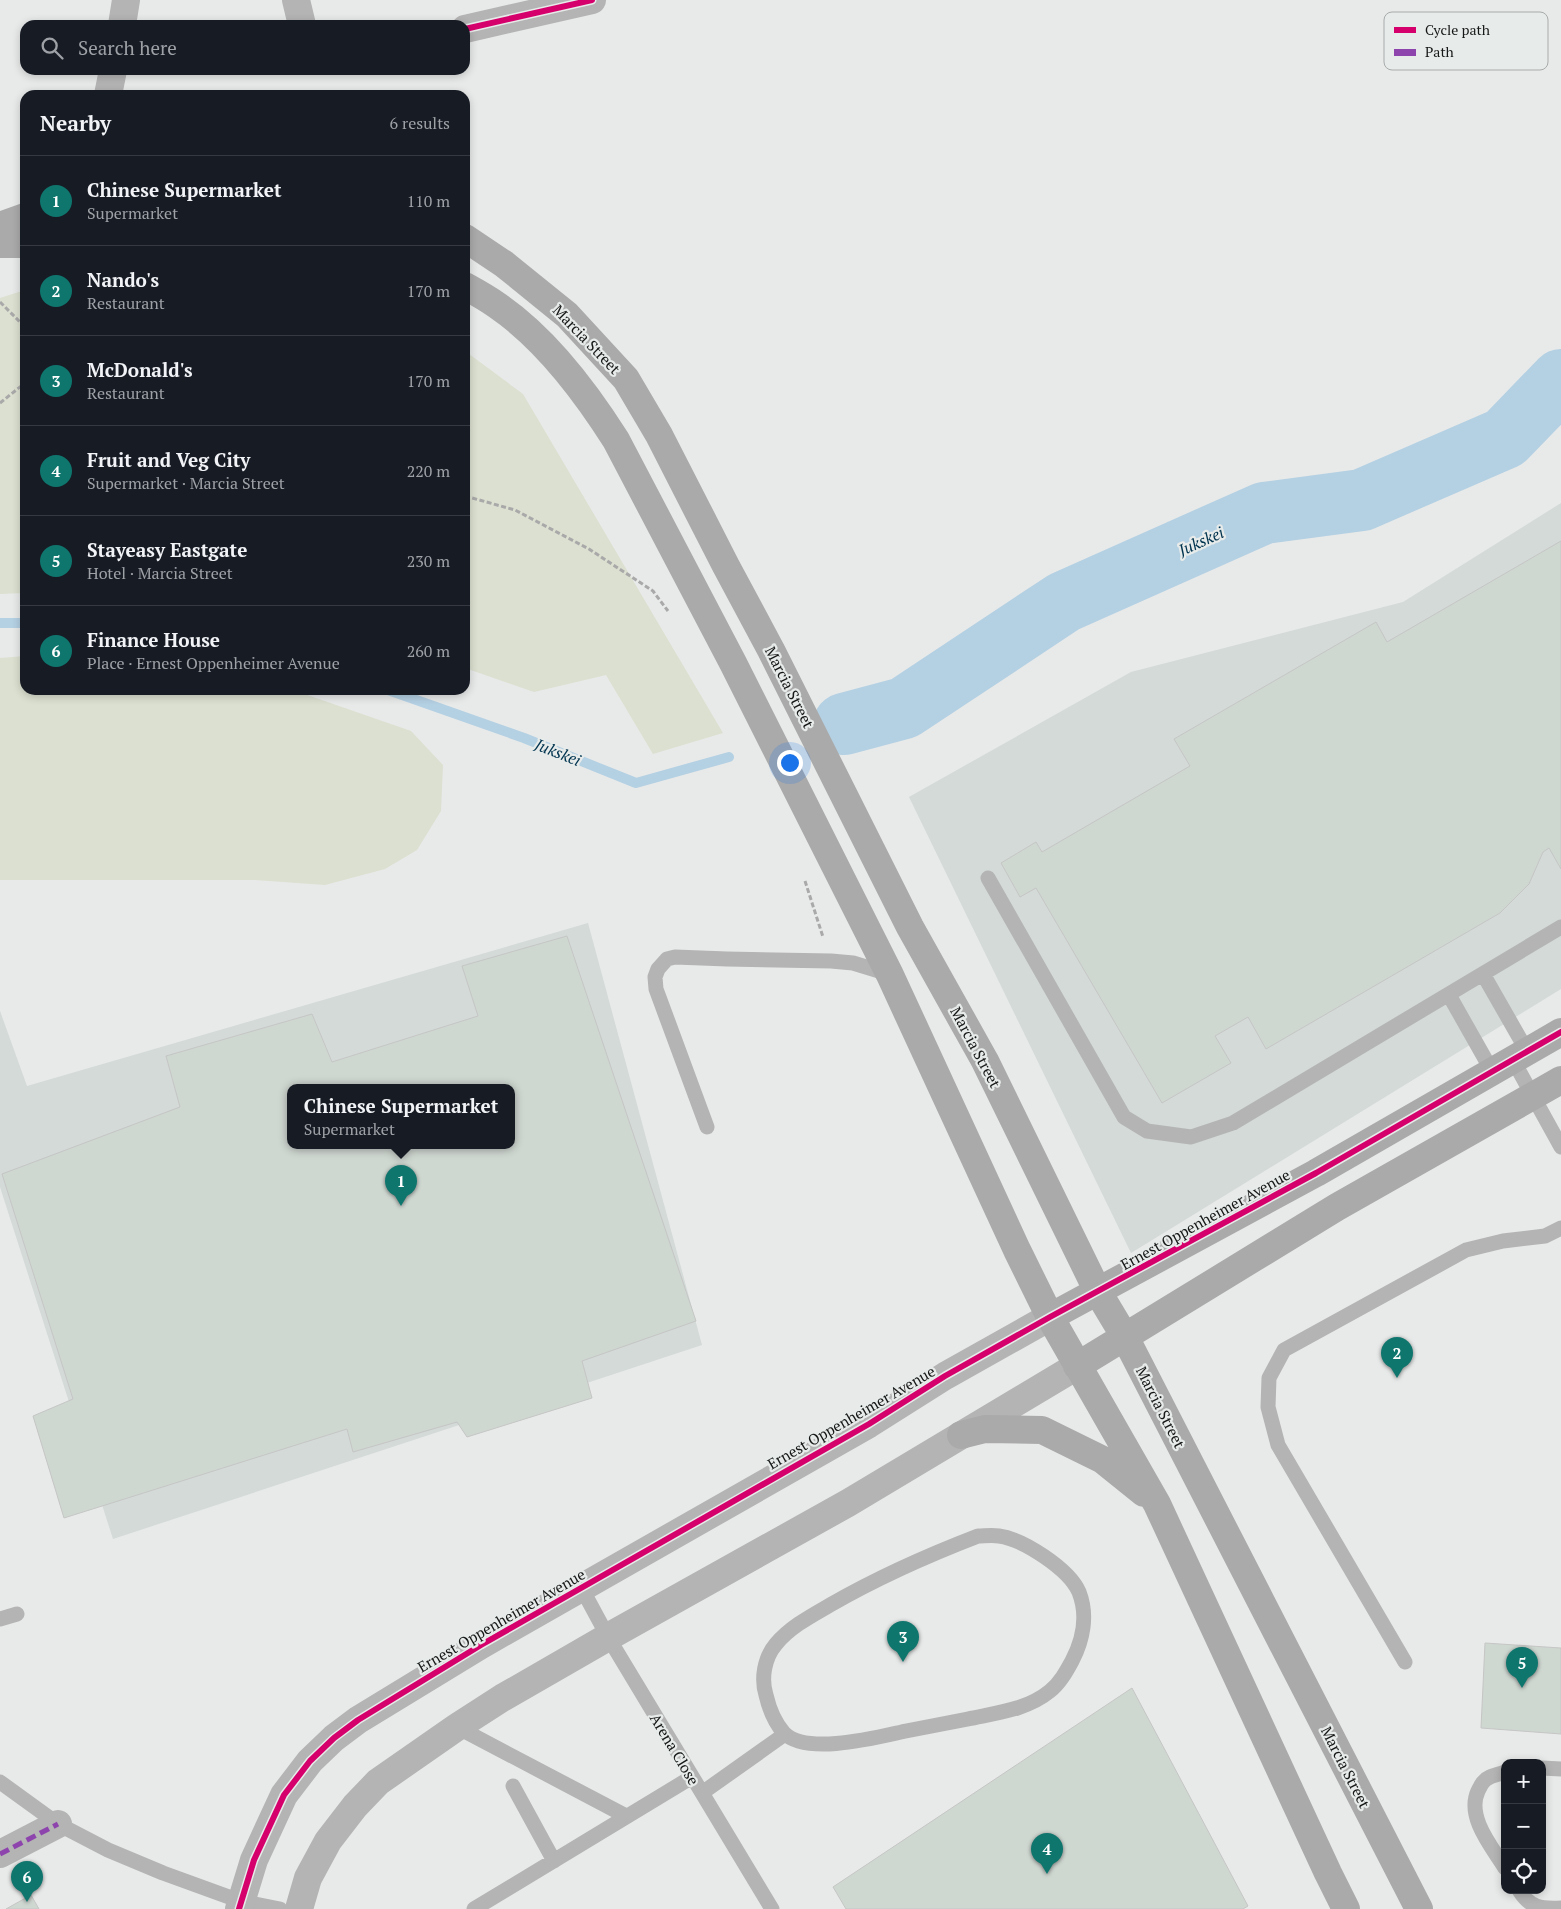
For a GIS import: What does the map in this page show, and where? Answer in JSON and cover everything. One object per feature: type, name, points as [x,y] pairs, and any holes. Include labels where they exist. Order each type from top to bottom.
[{"type":"main road","points":[[0,226],[20,219]]},
{"type":"main road","name":"Marcia Street","points":[[470,241],[504,264],[567,315],[626,379],[659,435],[771,650],[910,927],[985,1061],[1098,1292],[1125,1337],[1419,1909]]},
{"type":"main road","points":[[0,244],[20,244]]},
{"type":"main road","points":[[470,289],[499,306],[544,345],[595,406],[616,440],[733,663],[890,975],[1050,1317],[1157,1504],[1346,1909]]},
{"type":"main road","name":"Ernest Oppenheimer Avenue","points":[[1050,1317],[1316,1173],[1561,1032]]},
{"type":"main road","points":[[1077,1366],[1337,1207],[1561,1080]]},
{"type":"main road","points":[[961,1435],[984,1429],[1042,1430],[1103,1460],[1157,1504]]},
{"type":"street","points":[[123,20],[126,0]]},
{"type":"street","points":[[296,0],[301,20]]},
{"type":"street","points":[[470,28],[592,0]]},
{"type":"street","points":[[109,90],[112,75]]},
{"type":"street","name":"Ernest Oppenheimer Avenue","points":[[240,1905],[254,1860],[284,1795],[310,1761],[334,1738],[391,1698],[581,1587],[869,1424],[945,1376],[1050,1317]]},
{"type":"street","points":[[298,1909],[308,1878],[328,1841],[354,1806],[378,1782],[457,1727],[608,1637],[848,1503],[1077,1366]]},
{"type":"street","points":[[0,1854],[58,1824]]},
{"type":"lane","points":[[988,878],[1124,1117],[1147,1131],[1190,1137],[1233,1123],[1561,927]]},
{"type":"lane","points":[[707,1127],[656,989],[655,977],[662,964],[675,957],[727,960],[831,961],[853,963],[890,975]]},
{"type":"lane","points":[[1483,974],[1511,1061]]},
{"type":"lane","points":[[1450,994],[1511,1061],[1533,1096],[1561,1148]]},
{"type":"lane","points":[[1405,1662],[1278,1445],[1268,1408],[1269,1378],[1284,1350],[1466,1250],[1503,1241],[1545,1236],[1561,1228]]},
{"type":"lane","points":[[978,1536],[999,1536],[1024,1544],[1043,1555],[1066,1575],[1078,1592],[1083,1609],[1084,1630],[1079,1648],[1066,1674],[1052,1690],[1032,1704],[1004,1712],[848,1743],[820,1744],[803,1742],[785,1734],[769,1708],[764,1690],[764,1673],[769,1654],[776,1643],[802,1621],[907,1564],[978,1536]]},
{"type":"lane","name":"Arena Close","points":[[581,1587],[608,1637],[772,1909]]},
{"type":"lane","points":[[0,1619],[17,1614]]},
{"type":"lane","points":[[457,1727],[626,1816]]},
{"type":"lane","points":[[702,1793],[785,1734]]},
{"type":"lane","points":[[1546,1768],[1561,1769]]},
{"type":"lane","points":[[1501,1773],[1482,1782],[1475,1797],[1474,1809],[1487,1839],[1501,1862]]},
{"type":"lane","points":[[474,1909],[692,1777]]},
{"type":"lane","points":[[0,1782],[58,1824],[108,1850],[240,1905],[280,1909]]},
{"type":"lane","points":[[513,1786],[554,1861]]},
{"type":"lane","points":[[1521,1894],[1524,1899],[1538,1908],[1561,1908]]},
{"type":"path","points":[[0,302],[20,322]]},
{"type":"path","points":[[0,403],[20,387]]},
{"type":"path","points":[[470,497],[515,510],[589,549],[653,591],[669,613]]},
{"type":"path","points":[[803,876],[831,961]]},
{"type":"shaded area","points":[[1561,503],[1561,989],[1131,1253],[909,797],[1131,672],[1403,602]]},
{"type":"shaded area","points":[[588,923],[702,1345],[113,1539],[0,1187],[0,1011],[27,1086]]},
{"type":"green space","points":[[20,292],[20,593],[0,594],[0,298]]},
{"type":"green space","points":[[470,355],[523,394],[723,733],[653,754],[606,675],[534,692],[470,670]]},
{"type":"green space","points":[[20,656],[20,695],[307,695],[411,731],[443,765],[441,811],[417,850],[385,869],[325,885],[255,880],[0,880],[0,658]]},
{"type":"building","points":[[1561,541],[1561,869],[1549,848],[1543,852],[1529,884],[1500,913],[1266,1049],[1248,1017],[1215,1036],[1231,1063],[1162,1103],[1036,888],[1020,897],[1001,863],[1036,842],[1042,852],[1190,766],[1174,739],[1376,622],[1387,642]]},
{"type":"building","points":[[567,936],[696,1321],[582,1361],[592,1398],[467,1437],[457,1422],[353,1452],[347,1429],[64,1518],[33,1416],[73,1399],[2,1174],[180,1107],[166,1056],[312,1014],[332,1062],[478,1016],[462,966]]},
{"type":"building","points":[[1485,1643],[1561,1648],[1561,1734],[1481,1728]]},
{"type":"building","points":[[1132,1688],[1248,1906],[1243,1909],[846,1909],[833,1887]]},
{"type":"building","points":[[31,1895],[39,1909],[6,1909]]},
{"type":"waterway","name":"Jukskei","points":[[844,724],[904,708],[1064,602],[1264,513],[1362,500],[1505,438],[1561,380]]},
{"type":"waterway","name":"Jukskei","points":[[0,623],[20,623]]},
{"type":"waterway","name":"Jukskei","points":[[402,695],[524,738],[636,783],[729,757]]},
{"type":"marked path","points":[[0,1854],[58,1824]]},
{"type":"cycle path","points":[[470,28],[592,0]]},
{"type":"cycle path","points":[[239,1909],[254,1860],[284,1795],[310,1761],[334,1738],[358,1720],[481,1645],[869,1424],[945,1376],[1316,1173],[1561,1032]]},
{"type":"place","name":"Chinese Supermarket","points":[[401,1206]]},
{"type":"place","name":"Nando's","points":[[1397,1378]]},
{"type":"place","name":"McDonald's","points":[[903,1662]]},
{"type":"place","name":"Stayeasy Eastgate","points":[[1522,1688]]},
{"type":"place","name":"Fruit and Veg City","points":[[1047,1874]]},
{"type":"place","name":"Finance House","points":[[27,1902]]}]
